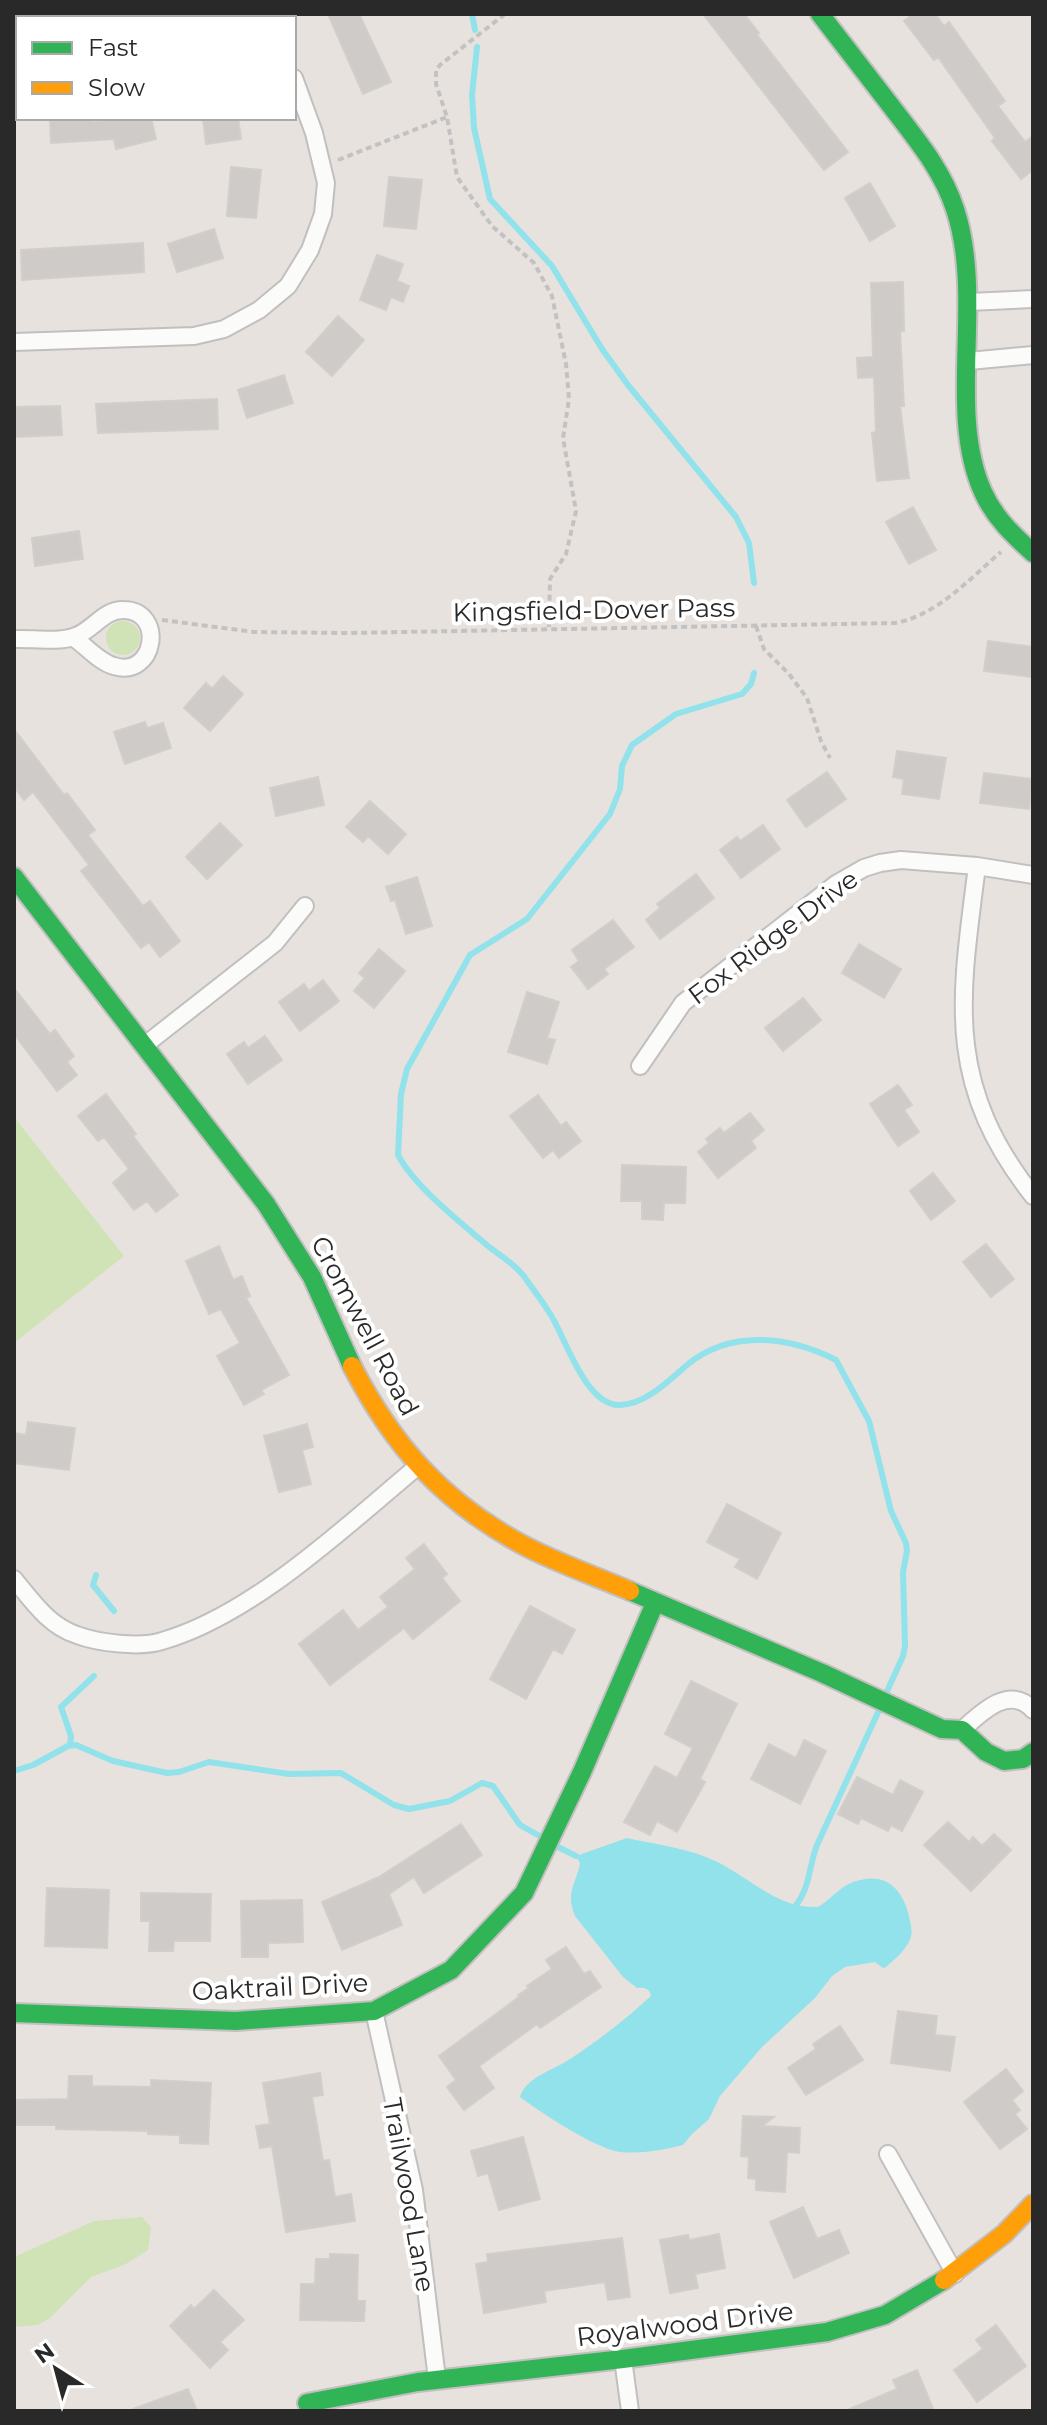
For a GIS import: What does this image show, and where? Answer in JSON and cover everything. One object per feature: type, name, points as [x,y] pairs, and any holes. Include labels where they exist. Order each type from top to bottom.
[{"type":"street","points":[[820,14],[946,183],[958,213],[967,263],[969,361],[966,384],[975,475],[998,521],[1015,540],[1033,553]]},
{"type":"street","points":[[14,342],[194,336],[224,329],[259,310],[288,286],[310,250],[323,214],[326,183],[314,133],[296,84]]},
{"type":"street","points":[[969,302],[1033,299]]},
{"type":"street","points":[[969,361],[1033,355]]},
{"type":"street","points":[[14,639],[74,638],[113,611],[132,611],[147,623],[151,632],[149,651],[136,665],[127,668],[109,665],[74,638]]},
{"type":"street","name":"Fox Ridge Drive","points":[[640,1066],[683,1003],[836,884],[864,868],[901,860],[977,866],[1033,875]]},
{"type":"street","points":[[977,866],[963,982],[963,1026],[968,1066],[983,1112],[1009,1166],[1033,1196]]},
{"type":"street","name":"Cromwell Road","points":[[14,877],[266,1204],[320,1290],[362,1385],[389,1429],[418,1466],[457,1501],[490,1526],[525,1546],[822,1673],[942,1729],[962,1730],[992,1758],[1007,1763],[1026,1759],[1033,1752]]},
{"type":"street","points":[[145,1045],[275,943],[305,906]]},
{"type":"street","points":[[14,1579],[47,1618],[76,1635],[110,1643],[160,1642],[228,1614],[318,1549],[418,1466]]},
{"type":"street","name":"Oaktrail Drive","points":[[14,2013],[236,2021],[374,2011],[451,1970],[524,1893],[595,1745],[655,1603]]},
{"type":"street","points":[[962,1730],[996,1702],[1008,1699],[1023,1702],[1033,1710]]},
{"type":"street","name":"Trailwood Lane","points":[[374,2011],[414,2190],[437,2379]]},
{"type":"street","points":[[888,2154],[955,2274]]},
{"type":"street","name":"Royalwood Drive","points":[[307,2403],[437,2379],[827,2332],[885,2315],[955,2274],[1004,2234],[1033,2204]]},
{"type":"street","points":[[623,2359],[630,2411]]},
{"type":"path","points":[[494,14],[496,21]]},
{"type":"path","points":[[505,14],[436,70],[436,84],[447,117],[457,177],[492,226],[534,263],[552,296],[566,364],[569,399],[563,438],[576,511],[566,554],[550,579],[549,628]]},
{"type":"path","points":[[322,165],[384,144],[447,117]]},
{"type":"path","name":"Kingsfield-Dover Pass","points":[[147,623],[159,620],[254,632],[349,633],[895,623],[910,620],[940,603],[1015,540]]},
{"type":"path","points":[[756,626],[764,649],[807,698],[830,758]]},
{"type":"green space","points":[[123,621],[135,626],[140,638],[135,650],[123,655],[111,650],[106,638],[111,626]]},
{"type":"green space","points":[[14,1117],[124,1256],[14,1343]]},
{"type":"green space","points":[[142,2217],[151,2227],[148,2250],[126,2264],[91,2277],[50,2318],[38,2325],[14,2327],[14,2257],[94,2221]]},
{"type":"water","points":[[627,1838],[706,1857],[773,1896],[802,1906],[818,1907],[857,1881],[884,1881],[891,1884],[901,1897],[912,1932],[906,1947],[886,1967],[875,1962],[845,1967],[832,1976],[815,1998],[762,2047],[720,2096],[709,2119],[683,2145],[636,2152],[620,2152],[597,2144],[520,2097],[534,2079],[591,2045],[651,1996],[648,1990],[637,1988],[623,1977],[572,1908],[572,1889],[580,1863],[576,1856]]},
{"type":"building","points":[[328,14],[359,14],[391,82],[363,94]]},
{"type":"building","points":[[703,14],[744,14],[848,152],[824,170]]},
{"type":"building","points":[[913,14],[935,14],[944,26],[949,22],[1005,101],[998,106],[1025,142],[1033,136],[1033,170],[1021,179],[992,141],[995,138],[938,57],[934,60],[904,21]]},
{"type":"building","points":[[50,120],[92,120],[93,123],[151,120],[156,139],[116,149],[114,139],[51,143]]},
{"type":"building","points":[[203,120],[238,120],[241,139],[206,144]]},
{"type":"building","points":[[231,167],[261,170],[256,218],[227,216]]},
{"type":"building","points":[[389,177],[422,180],[416,229],[384,226]]},
{"type":"building","points":[[870,183],[895,226],[870,241],[845,198]]},
{"type":"building","points":[[214,229],[223,258],[177,272],[168,244]]},
{"type":"building","points":[[143,243],[144,272],[22,280],[21,250]]},
{"type":"building","points":[[377,255],[403,264],[397,281],[409,286],[403,302],[391,297],[386,310],[360,300]]},
{"type":"building","points":[[903,282],[904,331],[900,331],[904,406],[900,406],[909,478],[877,481],[872,433],[876,432],[874,377],[858,378],[857,358],[873,357],[871,283]]},
{"type":"building","points":[[338,316],[364,340],[332,376],[306,352]]},
{"type":"building","points":[[284,375],[293,403],[247,418],[238,390]]},
{"type":"building","points":[[217,399],[218,429],[98,433],[96,404]]},
{"type":"building","points":[[60,406],[62,435],[14,437],[14,407]]},
{"type":"building","points":[[913,507],[936,550],[909,564],[886,522]]},
{"type":"building","points":[[79,531],[83,559],[35,566],[32,538]]},
{"type":"building","points":[[988,641],[1033,647],[1033,677],[984,671]]},
{"type":"building","points":[[223,676],[243,694],[210,731],[184,708],[206,683],[212,689]]},
{"type":"building","points":[[145,722],[147,728],[163,723],[171,748],[125,764],[114,732]]},
{"type":"building","points":[[14,729],[95,830],[88,835],[143,906],[150,901],[180,941],[160,957],[149,942],[141,948],[81,871],[89,865],[33,792],[24,800],[14,787]]},
{"type":"building","points":[[897,751],[946,758],[939,799],[902,794],[904,779],[893,777]]},
{"type":"building","points":[[827,772],[846,799],[806,827],[787,800]]},
{"type":"building","points":[[984,773],[1033,779],[1029,809],[980,803]]},
{"type":"building","points":[[318,777],[324,805],[276,816],[270,788]]},
{"type":"building","points":[[370,801],[406,834],[388,854],[368,836],[363,842],[346,827]]},
{"type":"building","points":[[220,823],[242,845],[207,879],[186,857]]},
{"type":"building","points":[[763,825],[780,849],[741,878],[720,850],[737,837],[740,841]]},
{"type":"building","points":[[696,874],[714,898],[660,939],[646,920],[660,908],[657,904]]},
{"type":"building","points":[[417,877],[432,926],[406,934],[395,900],[391,901],[386,887]]},
{"type":"building","points":[[613,920],[634,947],[604,969],[608,974],[588,989],[571,967],[579,961],[572,950]]},
{"type":"building","points":[[859,944],[901,969],[884,998],[842,973]]},
{"type":"building","points":[[379,949],[405,971],[374,1008],[354,991],[365,978],[359,973]]},
{"type":"building","points":[[323,980],[339,1001],[300,1031],[279,1002],[304,984],[309,991]]},
{"type":"building","points":[[14,988],[50,1034],[55,1030],[74,1056],[67,1062],[77,1075],[57,1091],[14,1034]]},
{"type":"building","points":[[527,992],[559,1002],[547,1038],[555,1040],[547,1064],[508,1052]]},
{"type":"building","points":[[803,998],[821,1020],[783,1051],[765,1028]]},
{"type":"building","points":[[265,1036],[282,1060],[248,1084],[227,1054],[244,1042],[248,1048]]},
{"type":"building","points":[[898,1085],[912,1105],[904,1110],[919,1132],[898,1146],[870,1104]]},
{"type":"building","points":[[106,1094],[178,1195],[156,1212],[147,1201],[134,1210],[113,1183],[129,1169],[104,1137],[98,1141],[78,1116]]},
{"type":"building","points":[[538,1095],[561,1126],[566,1122],[581,1141],[559,1158],[553,1150],[543,1158],[510,1116]]},
{"type":"building","points":[[750,1113],[764,1130],[751,1141],[756,1148],[718,1178],[698,1152],[709,1143],[706,1139],[720,1128],[724,1133]]},
{"type":"building","points":[[622,1165],[686,1167],[685,1203],[664,1203],[663,1220],[642,1219],[642,1201],[621,1201]]},
{"type":"building","points":[[933,1173],[955,1201],[931,1220],[910,1191]]},
{"type":"building","points":[[986,1244],[1014,1279],[991,1297],[963,1262]]},
{"type":"building","points":[[219,1246],[233,1280],[242,1276],[250,1296],[246,1298],[289,1375],[261,1390],[264,1394],[244,1405],[217,1356],[240,1343],[221,1309],[209,1314],[186,1261]]},
{"type":"building","points":[[28,1422],[75,1428],[69,1470],[14,1463],[14,1433],[26,1435]]},
{"type":"building","points":[[307,1424],[313,1447],[302,1450],[311,1484],[279,1492],[264,1436]]},
{"type":"building","points":[[727,1504],[781,1533],[757,1579],[735,1567],[740,1559],[707,1542]]},
{"type":"building","points":[[424,1544],[447,1574],[442,1578],[460,1601],[413,1639],[404,1628],[330,1685],[299,1644],[343,1610],[358,1630],[388,1607],[380,1597],[415,1569],[406,1558]]},
{"type":"building","points":[[530,1606],[575,1630],[562,1654],[553,1649],[526,1699],[490,1679]]},
{"type":"building","points":[[691,1681],[737,1704],[700,1779],[705,1782],[677,1832],[657,1821],[650,1835],[624,1822],[655,1766],[677,1778],[693,1748],[665,1734]]},
{"type":"building","points":[[804,1740],[826,1751],[800,1804],[751,1779],[769,1744],[796,1758]]},
{"type":"building","points":[[857,1777],[893,1795],[900,1780],[923,1792],[902,1831],[891,1825],[888,1831],[861,1818],[858,1824],[838,1814]]},
{"type":"building","points":[[948,1822],[969,1842],[973,1837],[982,1846],[994,1834],[1011,1850],[971,1891],[924,1845]]},
{"type":"building","points":[[461,1824],[482,1855],[424,1893],[414,1877],[389,1894],[402,1925],[342,1950],[322,1902],[379,1877]]},
{"type":"building","points":[[47,1888],[109,1890],[107,1948],[45,1946]]},
{"type":"building","points":[[141,1893],[211,1894],[210,1941],[174,1941],[173,1951],[149,1951],[150,1921],[141,1921]]},
{"type":"building","points":[[302,1900],[303,1942],[268,1943],[268,1957],[242,1957],[241,1901]]},
{"type":"building","points":[[566,1947],[584,1974],[590,1971],[601,1987],[540,2028],[537,2024],[479,2066],[494,2088],[464,2110],[447,2087],[456,2080],[439,2056],[552,1969],[546,1960]]},
{"type":"building","points":[[898,2011],[937,2016],[935,2035],[955,2037],[950,2071],[891,2063]]},
{"type":"building","points":[[840,2026],[863,2060],[806,2095],[788,2068],[816,2049],[813,2044]]},
{"type":"building","points":[[1006,2069],[1023,2091],[1012,2100],[1020,2110],[1015,2114],[1027,2129],[1000,2149],[964,2102]]},
{"type":"building","points":[[320,2073],[323,2095],[312,2097],[323,2161],[329,2160],[335,2197],[351,2194],[355,2221],[286,2232],[272,2146],[260,2148],[256,2126],[270,2124],[263,2083]]},
{"type":"building","points":[[69,2076],[92,2076],[92,2086],[151,2087],[151,2080],[211,2083],[208,2144],[180,2143],[180,2135],[148,2134],[148,2131],[14,2125],[14,2100],[68,2099]]},
{"type":"building","points":[[743,2116],[774,2117],[762,2126],[800,2128],[799,2153],[787,2152],[785,2192],[756,2190],[756,2179],[748,2178],[749,2157],[741,2156]]},
{"type":"building","points":[[523,2137],[540,2199],[499,2210],[488,2173],[478,2176],[471,2151]]},
{"type":"building","points":[[803,2207],[817,2239],[839,2230],[849,2253],[794,2278],[770,2222]]},
{"type":"building","points":[[719,2234],[725,2268],[695,2274],[698,2288],[670,2293],[660,2240],[688,2235],[689,2240]]},
{"type":"building","points":[[622,2238],[630,2297],[608,2300],[605,2282],[544,2291],[546,2302],[484,2313],[476,2264],[488,2262],[487,2254]]},
{"type":"building","points":[[330,2254],[358,2255],[357,2301],[365,2301],[364,2321],[300,2320],[301,2284],[315,2284],[316,2259],[330,2259]]},
{"type":"building","points":[[214,2290],[244,2320],[220,2342],[228,2350],[210,2368],[170,2326],[191,2305],[194,2309]]},
{"type":"building","points":[[996,2325],[1026,2366],[977,2402],[954,2370],[983,2349],[976,2340]]},
{"type":"building","points":[[917,2370],[934,2411],[845,2411],[897,2389],[893,2380]]},
{"type":"building","points":[[188,2389],[197,2411],[133,2411],[133,2409]]},
{"type":"waterway","points":[[472,14],[475,30]]},
{"type":"waterway","points":[[477,47],[472,95],[474,128],[490,199],[552,266],[602,349],[628,385],[736,517],[749,543],[754,583]]},
{"type":"waterway","points":[[754,673],[751,684],[742,694],[676,714],[632,745],[622,766],[620,789],[610,814],[527,919],[470,955],[407,1069],[401,1094],[398,1155],[439,1204],[524,1276],[552,1317],[587,1384],[608,1402],[620,1405],[639,1401],[704,1353],[741,1341],[780,1342],[836,1360],[869,1421],[891,1511],[906,1543],[903,1572],[905,1646],[884,1698]]},
{"type":"waterway","points":[[96,1575],[93,1585],[114,1611]]},
{"type":"waterway","points":[[70,1745],[71,1736],[61,1707],[94,1676]]},
{"type":"waterway","points":[[796,1905],[807,1884],[817,1845],[880,1708]]},
{"type":"waterway","points":[[14,1771],[76,1745],[113,1761],[167,1773],[209,1762],[289,1774],[341,1773],[394,1805],[409,1809],[450,1801],[482,1783],[493,1786],[520,1825],[545,1839]]},
{"type":"waterway","points":[[554,1845],[576,1856]]},
{"type":"traffic: fast","points":[[820,14],[919,143],[950,194],[963,244],[967,280],[966,390],[972,460],[983,492],[998,518],[1033,553]]},
{"type":"traffic: fast","points":[[14,877],[266,1204],[312,1277],[352,1366]]},
{"type":"traffic: fast","points":[[630,1591],[822,1673],[942,1729],[962,1730],[986,1752],[1004,1761],[1023,1759],[1033,1752]]},
{"type":"traffic: fast","points":[[14,2013],[236,2021],[374,2011],[451,1970],[524,1893],[582,1772],[655,1603]]},
{"type":"traffic: fast","points":[[307,2403],[418,2382],[827,2332],[885,2315],[944,2280]]},
{"type":"traffic: slow","points":[[352,1366],[403,1446],[445,1491],[468,1510],[536,1552],[630,1591]]},
{"type":"traffic: slow","points":[[944,2280],[1004,2234],[1033,2204]]}]
